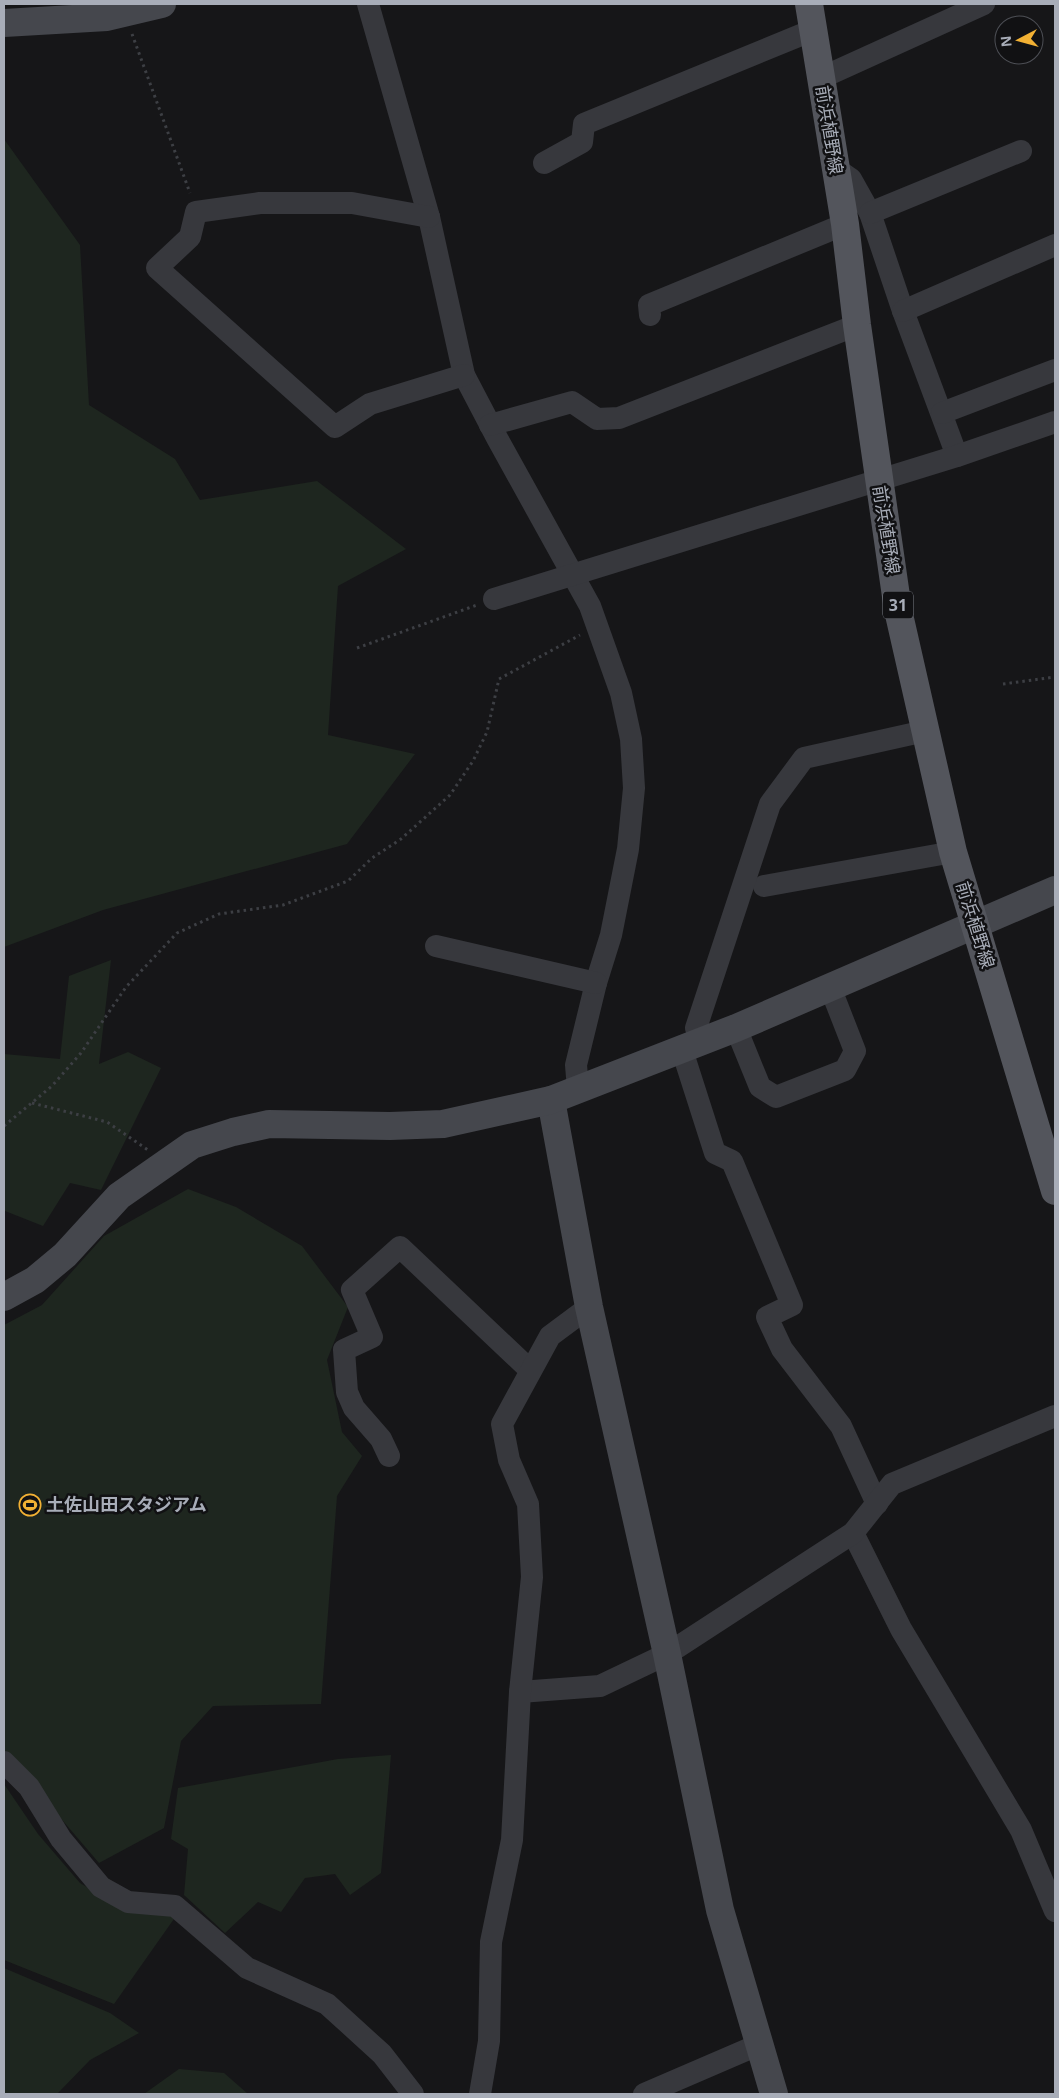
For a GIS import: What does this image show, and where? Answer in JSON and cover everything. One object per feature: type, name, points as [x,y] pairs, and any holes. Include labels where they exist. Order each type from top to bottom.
[{"type":"main road","name":"前浜植野線","points":[[811,17],[845,224],[857,325],[898,610],[953,852],[1055,1191]]},
{"type":"street","points":[[4,23],[162,4]]},
{"type":"street","points":[[368,4],[429,216],[464,375],[590,606],[620,693],[631,740],[634,788],[626,858],[611,935],[596,983],[576,1065],[578,1089]]},
{"type":"street","points":[[821,78],[984,4]]},
{"type":"street","points":[[544,163],[582,142],[584,124],[811,17]]},
{"type":"street","points":[[870,213],[1021,151]]},
{"type":"street","points":[[835,168],[851,179],[870,213],[956,456]]},
{"type":"street","points":[[429,216],[352,203],[260,203],[196,212],[190,237],[157,268],[335,427],[370,404],[464,375]]},
{"type":"street","points":[[650,315],[649,305],[845,224]]},
{"type":"street","points":[[903,310],[1055,245]]},
{"type":"street","points":[[490,425],[572,402],[597,418],[619,418],[857,325]]},
{"type":"street","points":[[942,413],[1055,370]]},
{"type":"street","points":[[494,599],[956,456],[1055,422]]},
{"type":"street","points":[[877,1504],[841,1426],[782,1349],[767,1317],[792,1305],[732,1161],[714,1153],[691,1046],[770,804],[804,758],[925,731]]},
{"type":"street","points":[[764,886],[953,852]]},
{"type":"street","points":[[4,1297],[35,1280],[65,1255],[119,1196],[192,1145],[232,1132],[269,1124],[390,1126],[443,1124],[550,1100],[736,1028],[1055,890]]},
{"type":"street","points":[[436,946],[596,983]]},
{"type":"street","points":[[736,1028],[760,1087],[776,1097],[845,1070],[855,1050],[830,986]]},
{"type":"street","points":[[550,1100],[589,1307],[667,1654],[720,1910],[774,2094]]},
{"type":"street","points":[[389,1456],[382,1439],[354,1408],[347,1392],[344,1350],[372,1337],[352,1290],[400,1247],[530,1370]]},
{"type":"street","points":[[480,2094],[489,2041],[492,1942],[512,1840],[520,1692],[532,1577],[528,1504],[509,1460],[502,1424],[550,1336],[589,1307]]},
{"type":"street","points":[[520,1692],[600,1686],[667,1654],[853,1533],[892,1484],[1055,1416]]},
{"type":"street","points":[[853,1533],[900,1629],[1021,1830],[1055,1911]]},
{"type":"street","points":[[4,1762],[29,1788],[61,1840],[101,1887],[128,1902],[176,1906],[247,1968],[327,2004],[382,2054],[413,2094]]},
{"type":"street","points":[[644,2094],[760,2044]]},
{"type":"path","points":[[112,11],[196,212]]},
{"type":"path","points":[[357,648],[494,599]]},
{"type":"path","points":[[4,1126],[52,1086],[82,1053],[126,987],[177,933],[219,914],[283,905],[348,881],[372,858],[402,839],[450,795],[473,761],[487,732],[499,679],[598,626]]},
{"type":"path","points":[[1003,684],[1055,677]]},
{"type":"path","points":[[32,1103],[107,1122],[167,1163]]},
{"type":"shaded area","points":[[4,139],[80,245],[89,405],[175,459],[200,500],[317,481],[406,549],[338,586],[328,735],[415,754],[347,844],[103,910],[4,947]]},
{"type":"shaded area","points":[[111,960],[99,1064],[128,1052],[161,1068],[101,1190],[70,1183],[43,1226],[5,1211],[4,1214],[4,1054],[60,1059],[69,976]]},
{"type":"shaded area","points":[[188,1189],[236,1207],[302,1246],[348,1307],[327,1360],[342,1432],[362,1456],[337,1496],[321,1704],[213,1706],[181,1741],[164,1828],[99,1863],[4,1752],[4,1325],[42,1305],[104,1236]]},
{"type":"shaded area","points":[[391,1755],[381,1873],[350,1895],[335,1874],[305,1878],[281,1912],[258,1902],[225,1933],[184,1895],[188,1849],[171,1839],[178,1788],[338,1759]]},
{"type":"shaded area","points":[[4,1784],[38,1834],[80,1883],[128,1912],[176,1916],[114,2004],[4,1960]]},
{"type":"shaded area","points":[[4,1968],[110,2013],[139,2033],[90,2060],[57,2094],[4,2094]]},
{"type":"shaded area","points":[[179,2069],[224,2073],[248,2094],[144,2094]]},
{"type":"place","name":"土佐山田スタジアム","points":[[30,1505]]}]
